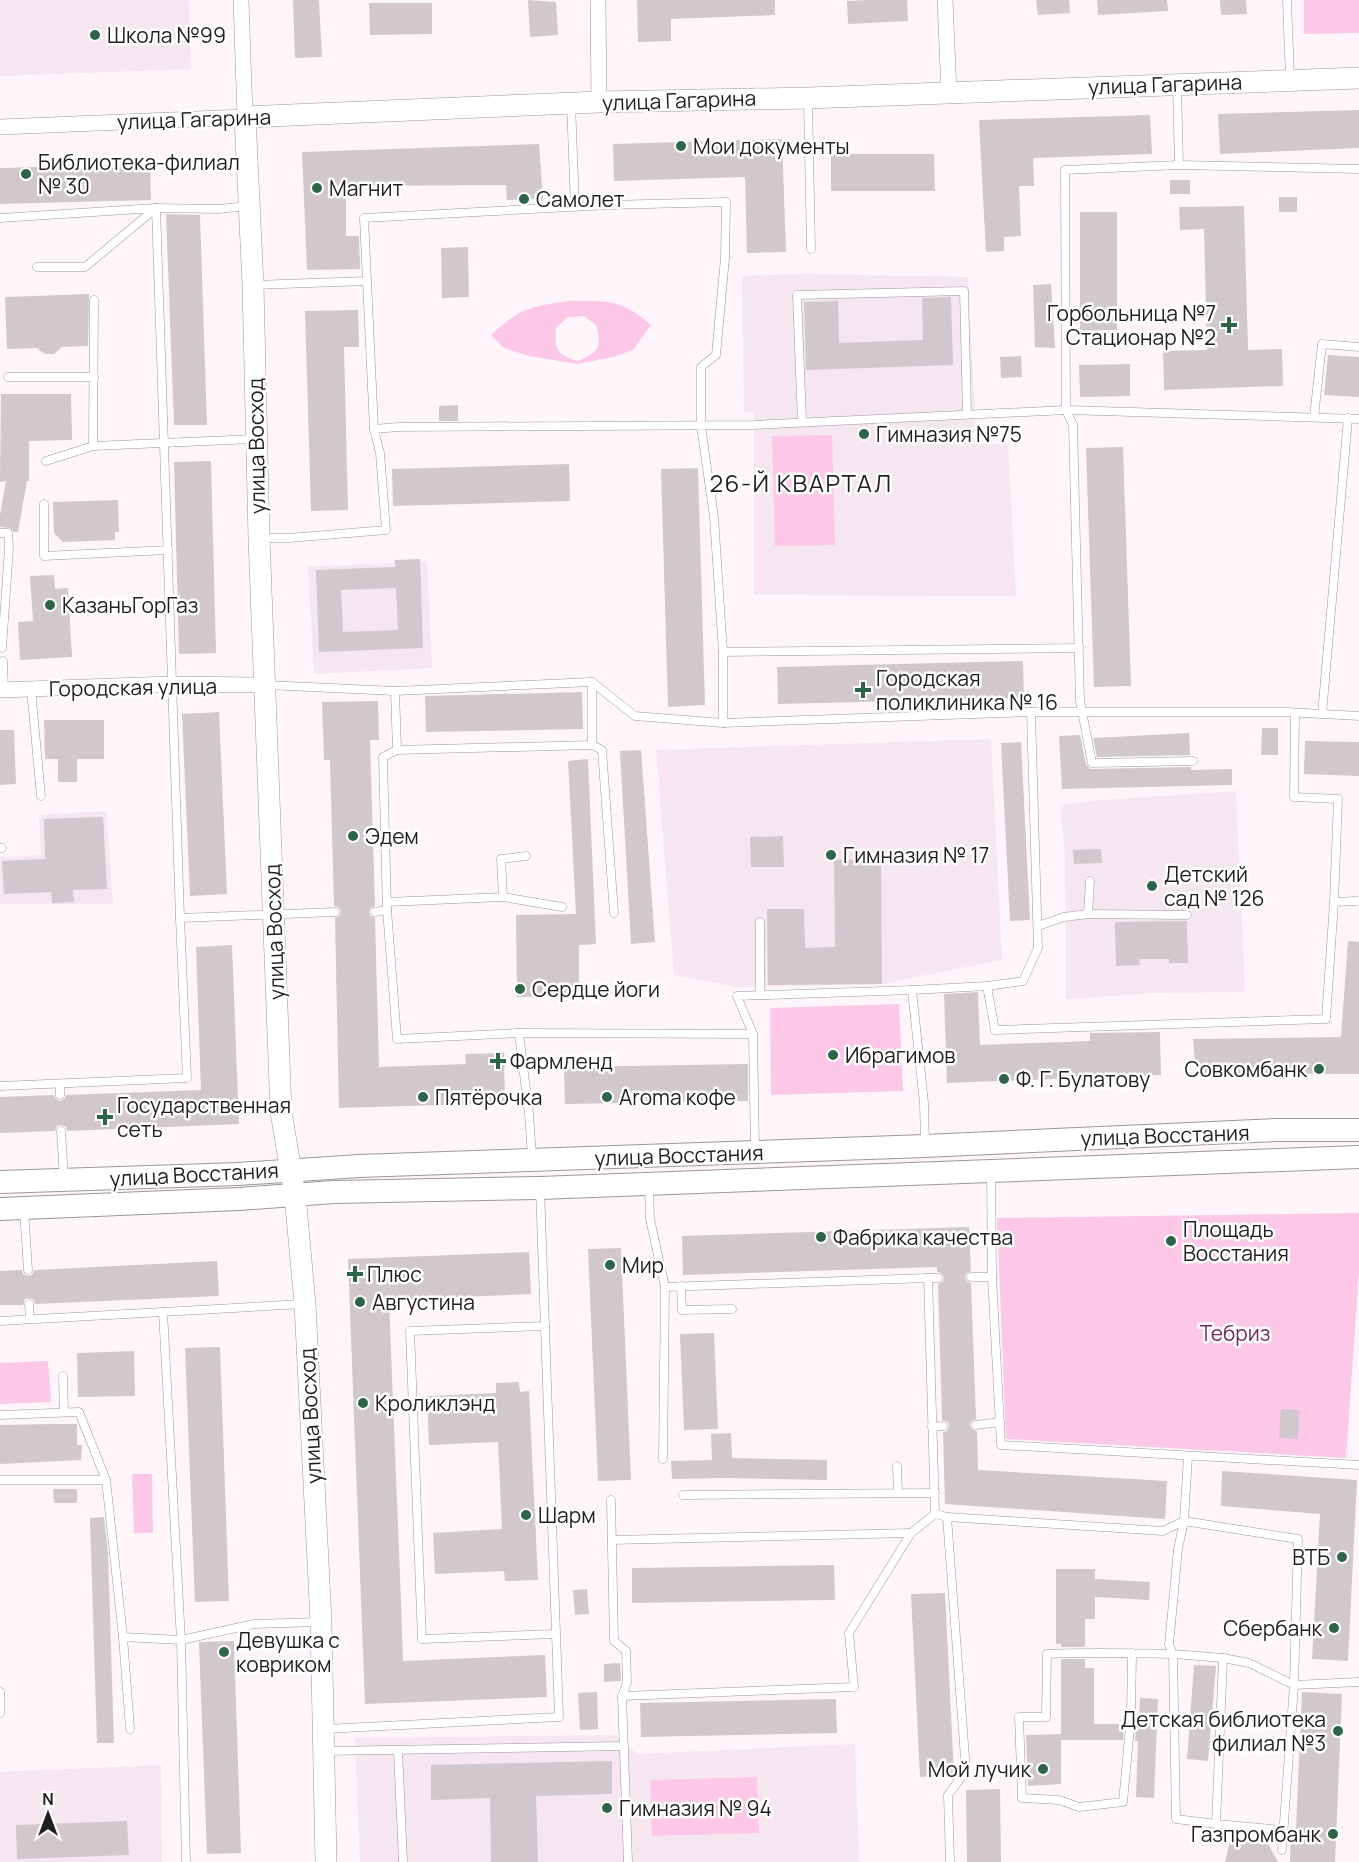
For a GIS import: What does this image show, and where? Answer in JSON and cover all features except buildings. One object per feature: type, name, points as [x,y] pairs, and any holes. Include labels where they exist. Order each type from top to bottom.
[{"type":"main road","name":"улица Восстания","points":[[0,1182],[1242,1132],[1359,1130]]},
{"type":"main road","name":"улица Восстания","points":[[0,1209],[334,1192],[540,1188],[990,1169],[1359,1157]]},
{"type":"street","name":"улица Восход","points":[[241,0],[281,1112],[295,1195],[305,1304],[321,1622],[326,1862]]},
{"type":"street","points":[[598,0],[599,102]]},
{"type":"street","points":[[945,0],[949,93]]},
{"type":"street","name":"улица Гагарина","points":[[0,127],[599,102],[808,98],[1359,78]]},
{"type":"street","name":"Городская улица","points":[[2,690],[171,684],[265,685]]},
{"type":"lane","points":[[1287,0],[1290,80]]},
{"type":"lane","points":[[1177,84],[1179,165]]},
{"type":"lane","points":[[808,98],[811,249]]},
{"type":"lane","points":[[571,104],[575,207]]},
{"type":"lane","points":[[1193,761],[1092,763],[1082,712],[1073,425],[1066,410],[1065,170],[1179,165],[1359,169]]},
{"type":"lane","points":[[259,538],[289,538],[386,530],[380,453],[374,429],[364,218],[726,202],[725,258],[716,355],[701,367],[700,426],[714,517],[723,652],[723,723]]},
{"type":"lane","points":[[0,218],[156,208],[218,209],[249,206]]},
{"type":"lane","points":[[37,267],[86,267],[156,208]]},
{"type":"lane","points":[[0,1086],[188,1078],[171,684],[156,208]]},
{"type":"lane","points":[[253,285],[367,281]]},
{"type":"lane","points":[[802,422],[797,295],[964,291],[967,414]]},
{"type":"lane","points":[[93,446],[94,300]]},
{"type":"lane","points":[[1314,417],[1322,344],[1359,347]]},
{"type":"lane","points":[[8,377],[94,377]]},
{"type":"lane","points":[[374,429],[700,426],[1066,410],[1359,419]]},
{"type":"lane","points":[[1322,714],[1348,418]]},
{"type":"lane","points":[[46,461],[93,446],[256,439]]},
{"type":"lane","points":[[44,504],[44,556],[168,549]]},
{"type":"lane","points":[[0,533],[8,533],[9,548],[2,648]]},
{"type":"lane","points":[[723,652],[1079,648]]},
{"type":"lane","points":[[2,690],[3,661]]},
{"type":"lane","points":[[265,685],[395,691],[592,682],[635,716],[723,723],[1031,712],[1295,713],[1359,716]]},
{"type":"lane","points":[[592,682],[592,745]]},
{"type":"lane","points":[[31,689],[41,796]]},
{"type":"lane","points":[[395,691],[398,750]]},
{"type":"lane","points":[[755,1152],[753,1034],[737,996],[912,990],[987,986],[1023,981],[1038,948],[1031,712]]},
{"type":"lane","points":[[987,986],[995,1030],[1326,1019],[1338,799],[1294,797],[1295,713]]},
{"type":"lane","points":[[614,913],[602,750],[592,745],[398,750],[383,758],[387,906],[397,1039],[519,1033],[753,1034]]},
{"type":"lane","points":[[503,897],[501,859],[526,856]]},
{"type":"lane","points":[[1088,915],[1090,881]]},
{"type":"lane","points":[[375,912],[387,906],[503,897],[562,907]]},
{"type":"lane","points":[[1334,902],[1357,901]]},
{"type":"lane","points":[[180,918],[335,912]]},
{"type":"lane","points":[[1038,926],[1065,917],[1088,915],[1187,915]]},
{"type":"lane","points":[[760,922],[760,995]]},
{"type":"lane","points":[[912,990],[924,1103],[925,1146]]},
{"type":"lane","points":[[519,1033],[532,1161]]},
{"type":"lane","points":[[60,1084],[60,1095]]},
{"type":"lane","points":[[61,1131],[64,1180]]},
{"type":"lane","points":[[990,1169],[1001,1445],[1359,1465]]},
{"type":"lane","points":[[649,1184],[650,1219],[665,1287],[663,1459]]},
{"type":"lane","points":[[322,1729],[559,1717],[540,1188]]},
{"type":"lane","points":[[24,1209],[28,1270]]},
{"type":"lane","points":[[971,1277],[993,1277]]},
{"type":"lane","points":[[928,1278],[935,1514]]},
{"type":"lane","points":[[665,1287],[938,1278]]},
{"type":"lane","points":[[681,1286],[682,1310],[732,1310]]},
{"type":"lane","points":[[29,1304],[30,1319]]},
{"type":"lane","points":[[0,1321],[305,1304]]},
{"type":"lane","points":[[163,1311],[181,1640],[186,1862]]},
{"type":"lane","points":[[545,1326],[410,1331],[422,1639],[555,1634]]},
{"type":"lane","points":[[63,1376],[64,1412]]},
{"type":"lane","points":[[0,1415],[79,1412],[106,1480],[123,1637],[130,1729]]},
{"type":"lane","points":[[976,1425],[1000,1422]]},
{"type":"lane","points":[[932,1427],[943,1426]]},
{"type":"lane","points":[[1188,1456],[1184,1521],[1178,1549],[1169,1645],[1173,1654],[1176,1819],[1282,1830]]},
{"type":"lane","points":[[897,1466],[898,1493]]},
{"type":"lane","points":[[0,1480],[106,1480]]},
{"type":"lane","points":[[683,1495],[935,1493]]},
{"type":"lane","points":[[612,1500],[614,1641],[626,1651],[627,1683],[622,1696],[628,1862]]},
{"type":"lane","points":[[935,1514],[947,1517],[1163,1531],[1184,1521],[1298,1539],[1294,1685],[1282,1850]]},
{"type":"lane","points":[[622,1696],[854,1687],[849,1633],[911,1533],[935,1514]]},
{"type":"lane","points":[[947,1517],[966,1771],[948,1795],[950,1862]]},
{"type":"lane","points":[[612,1540],[911,1533]]},
{"type":"lane","points":[[123,1637],[181,1640],[254,1624],[321,1622]]},
{"type":"lane","points":[[1132,1653],[1131,1716],[1123,1802],[1079,1807],[1059,1800],[1022,1798],[1019,1717],[1046,1717],[1047,1654],[1103,1652],[1173,1654],[1223,1658],[1249,1663],[1294,1685],[1359,1682]]},
{"type":"lane","points":[[1216,1824],[1223,1658]]},
{"type":"lane","points":[[0,1692],[0,1713]]},
{"type":"lane","points":[[322,1751],[623,1746]]},
{"type":"lane","points":[[398,1750],[403,1862]]},
{"type":"shaded area","name":"Школа №99","points":[[0,0],[189,0],[191,69],[0,76]]},
{"type":"shaded area","name":"Гимназия №75","points":[[804,274],[968,277],[975,414],[973,444],[1008,444],[1016,596],[754,595],[754,412],[744,412],[742,276]]},
{"type":"shaded area","points":[[427,561],[432,668],[314,674],[308,567]]},
{"type":"shaded area","name":"Гимназия № 17","points":[[991,739],[1002,960],[882,984],[737,987],[674,975],[656,750]]},
{"type":"shaded area","name":"Детский сад № 126","points":[[1236,791],[1245,992],[1156,993],[1066,999],[1065,855],[1060,805]]},
{"type":"shaded area","points":[[106,811],[113,904],[0,904],[0,857],[41,855],[39,815]]},
{"type":"shaded area","name":"Гимназия № 94","points":[[612,1735],[623,1739],[636,1754],[855,1744],[859,1862],[360,1862],[355,1738]]},
{"type":"shaded area","points":[[161,1765],[162,1862],[0,1862],[0,1772]]},
{"type":"green space","points":[[1304,0],[1359,0],[1359,33],[1304,34]]},
{"type":"green space","points":[[583,301],[614,303],[631,310],[651,325],[633,350],[613,357],[577,364],[529,356],[504,348],[491,335],[510,319],[527,310],[557,303]],"holes":[[[584,316],[596,325],[599,339],[597,348],[591,355],[578,361],[565,356],[558,350],[556,328],[568,317]]]},
{"type":"green space","points":[[832,435],[835,545],[775,546],[772,436]]},
{"type":"green space","points":[[899,1004],[903,1091],[771,1095],[770,1008]]},
{"type":"green space","name":"Тебриз","points":[[1359,1213],[1359,1272],[1346,1458],[1006,1439],[997,1218]]},
{"type":"green space","points":[[48,1361],[51,1402],[0,1404],[0,1363]]},
{"type":"green space","points":[[132,1474],[152,1474],[153,1533],[134,1533]]},
{"type":"green space","points":[[757,1777],[759,1833],[652,1836],[650,1780]]},
{"type":"place","name":"Школа №99","points":[[95,35]]},
{"type":"place","name":"Мои документы","points":[[681,146]]},
{"type":"place","name":"Библиотека-филиал № 30","points":[[26,174]]},
{"type":"place","name":"Магнит","points":[[317,188]]},
{"type":"place","name":"Самолет","points":[[524,199]]},
{"type":"place","name":"Горбольница №7 Стационар №2","points":[[1229,325]]},
{"type":"place","name":"Гимназия №75","points":[[864,434]]},
{"type":"place","name":"КазаньГорГаз","points":[[50,605]]},
{"type":"place","name":"Городская поликлиника № 16","points":[[863,690]]},
{"type":"place","name":"Эдем","points":[[353,836]]},
{"type":"place","name":"Гимназия № 17","points":[[831,855]]},
{"type":"place","name":"Детский сад № 126","points":[[1152,886]]},
{"type":"place","name":"Сердце йоги","points":[[520,989]]},
{"type":"place","name":"Ибрагимов","points":[[833,1055]]},
{"type":"place","name":"Фармленд","points":[[498,1061]]},
{"type":"place","name":"Совкомбанк","points":[[1319,1069]]},
{"type":"place","name":"Ф. Г. Булатову","points":[[1004,1079]]},
{"type":"place","name":"Пятёрочка","points":[[423,1097]]},
{"type":"place","name":"Aroma кофе","points":[[607,1097]]},
{"type":"place","name":"Государственная сеть","points":[[105,1117]]},
{"type":"place","name":"Фабрика качества","points":[[821,1237]]},
{"type":"place","name":"Площадь Восстания","points":[[1171,1241]]},
{"type":"place","name":"Мир","points":[[610,1265]]},
{"type":"place","name":"Плюс","points":[[355,1274]]},
{"type":"place","name":"Августина","points":[[360,1302]]},
{"type":"place","name":"Кроликлэнд","points":[[363,1403]]},
{"type":"place","name":"Шарм","points":[[526,1515]]},
{"type":"place","name":"ВТБ","points":[[1342,1557]]},
{"type":"place","name":"Сбербанк","points":[[1334,1628]]},
{"type":"place","name":"Девушка с ковриком","points":[[224,1652]]},
{"type":"place","name":"Детская библиотека филиал №3","points":[[1338,1731]]},
{"type":"place","name":"Мой лучик","points":[[1043,1769]]},
{"type":"place","name":"Гимназия № 94","points":[[607,1808]]},
{"type":"place","name":"Газпромбанк","points":[[1333,1834]]},
{"type":"district","name":"26-Й КВАРТАЛ","points":[[801,482]]}]
